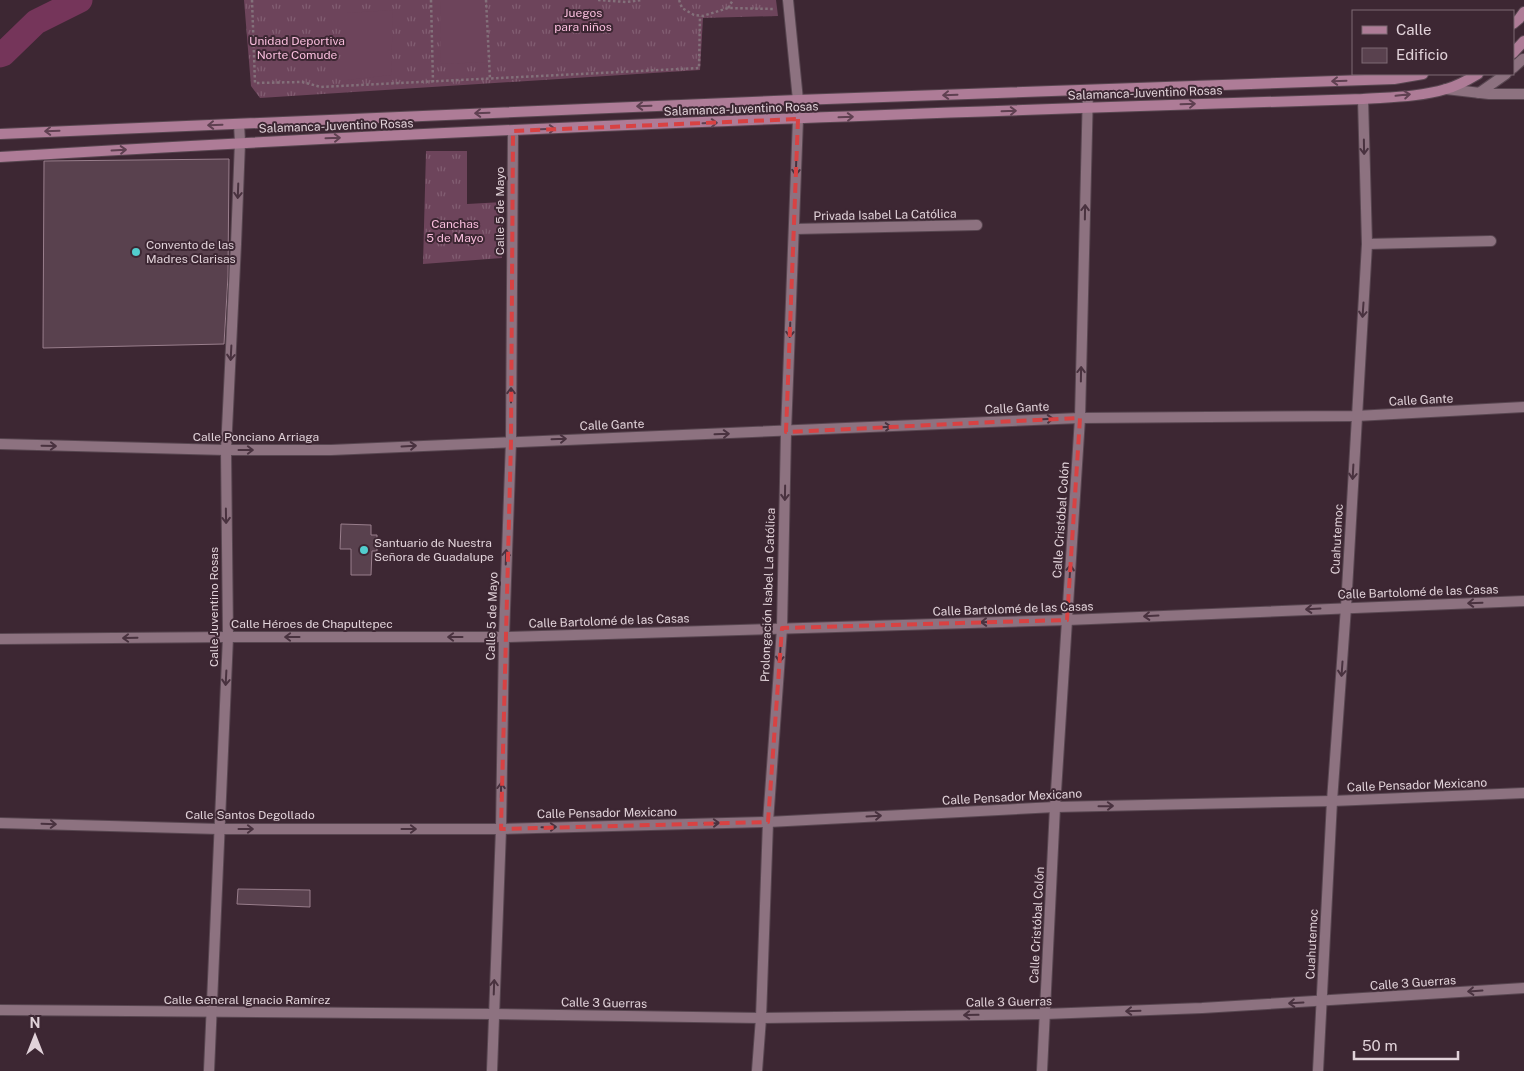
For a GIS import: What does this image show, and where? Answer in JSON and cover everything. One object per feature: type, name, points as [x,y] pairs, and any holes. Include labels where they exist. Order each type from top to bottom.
[{"type":"street","points":[[788,0],[798,100]]},
{"type":"street","points":[[1514,23],[1524,12]]},
{"type":"street","points":[[1514,52],[1524,41]]},
{"type":"street","points":[[1514,67],[1524,59]]},
{"type":"street","name":"Salamanca-Juventino Rosas","points":[[0,134],[798,100],[1394,79],[1417,75]]},
{"type":"street","name":"Salamanca-Juventino Rosas","points":[[0,157],[240,142],[798,119],[1363,99],[1446,89],[1476,75]]},
{"type":"street","points":[[1478,93],[1505,75]]},
{"type":"street","points":[[1446,89],[1478,93],[1524,94]]},
{"type":"street","name":"Calle Cristóbal Colón","points":[[1042,1071],[1054,807],[1080,418],[1088,90]]},
{"type":"street","name":"Cuahutemoc","points":[[1318,1071],[1332,800],[1346,607],[1367,244],[1363,99]]},
{"type":"street","name":"Prolongación Isabel La Católica","points":[[757,1071],[761,1018],[768,822],[782,628],[786,432],[798,100]]},
{"type":"street","name":"Calle Juventino Rosas","points":[[209,1071],[228,637],[226,450],[240,142],[239,124]]},
{"type":"street","name":"Calle 5 de Mayo","points":[[492,1071],[511,441],[513,131]]},
{"type":"street","name":"Privada Isabel La Católica","points":[[794,229],[977,225]]},
{"type":"street","points":[[1367,244],[1491,241]]},
{"type":"street","name":"Calle Gante","points":[[511,441],[786,432],[1080,418],[1356,416],[1524,407]]},
{"type":"street","name":"Calle Ponciano Arriaga","points":[[0,444],[226,450],[331,450],[511,441]]},
{"type":"street","name":"Calle Bartolomé de las Casas","points":[[504,637],[1067,620],[1524,601]]},
{"type":"street","name":"Calle Héroes de Chapultepec","points":[[0,639],[504,637]]},
{"type":"street","name":"Calle Pensador Mexicano","points":[[500,828],[768,822],[1054,807],[1524,793]]},
{"type":"street","name":"Calle Santos Degollado","points":[[0,823],[219,828],[500,828]]},
{"type":"street","name":"Calle 3 Guerras","points":[[493,1014],[761,1018],[1046,1014],[1322,1002],[1524,988]]},
{"type":"street","name":"Calle General Ignacio Ramírez","points":[[0,1010],[493,1014]]},
{"type":"path","points":[[252,0],[255,83],[302,82],[321,87],[699,68],[700,16]]},
{"type":"path","points":[[431,0],[433,82]]},
{"type":"path","points":[[486,0],[490,79]]},
{"type":"path","points":[[598,0],[626,2],[642,0]]},
{"type":"path","points":[[622,0],[626,2]]},
{"type":"path","points":[[679,0],[682,8],[694,15],[700,16],[714,14],[728,8],[775,9]]},
{"type":"path","points":[[728,8],[734,0]]},
{"type":"highlighted area","points":[[798,119],[786,432],[1080,418],[1067,620],[782,628],[768,822],[501,829],[511,441],[513,131]]},
{"type":"green space","name":"Unidad Deportiva Norte Comude","points":[[244,0],[776,0],[778,16],[703,18],[700,70],[260,98],[251,86]]},
{"type":"green space","points":[[440,0],[486,0],[489,62],[441,64]]},
{"type":"green space","points":[[393,10],[391,75],[347,80],[347,13]]},
{"type":"green space","name":"Canchas 5 de Mayo","points":[[426,151],[467,151],[467,204],[503,202],[502,258],[423,264]]},
{"type":"building","name":"Convento de las Madres Clarisas","points":[[229,159],[228,276],[224,344],[43,348],[44,161]]},
{"type":"building","name":"Santuario de Nuestra Señora de Guadalupe","points":[[341,524],[371,525],[371,535],[377,535],[377,551],[372,551],[371,575],[351,575],[351,549],[340,549]]},
{"type":"building","points":[[238,889],[310,890],[310,907],[237,904]]},
{"type":"waterway","points":[[0,55],[36,22],[80,0]]},
{"type":"place","name":"Convento de las Madres Clarisas","points":[[136,252]]},
{"type":"place","name":"Santuario de Nuestra Señora de Guadalupe","points":[[364,550]]},
{"type":"park label","name":"Juegos para niños","points":[[583,20]]}]
